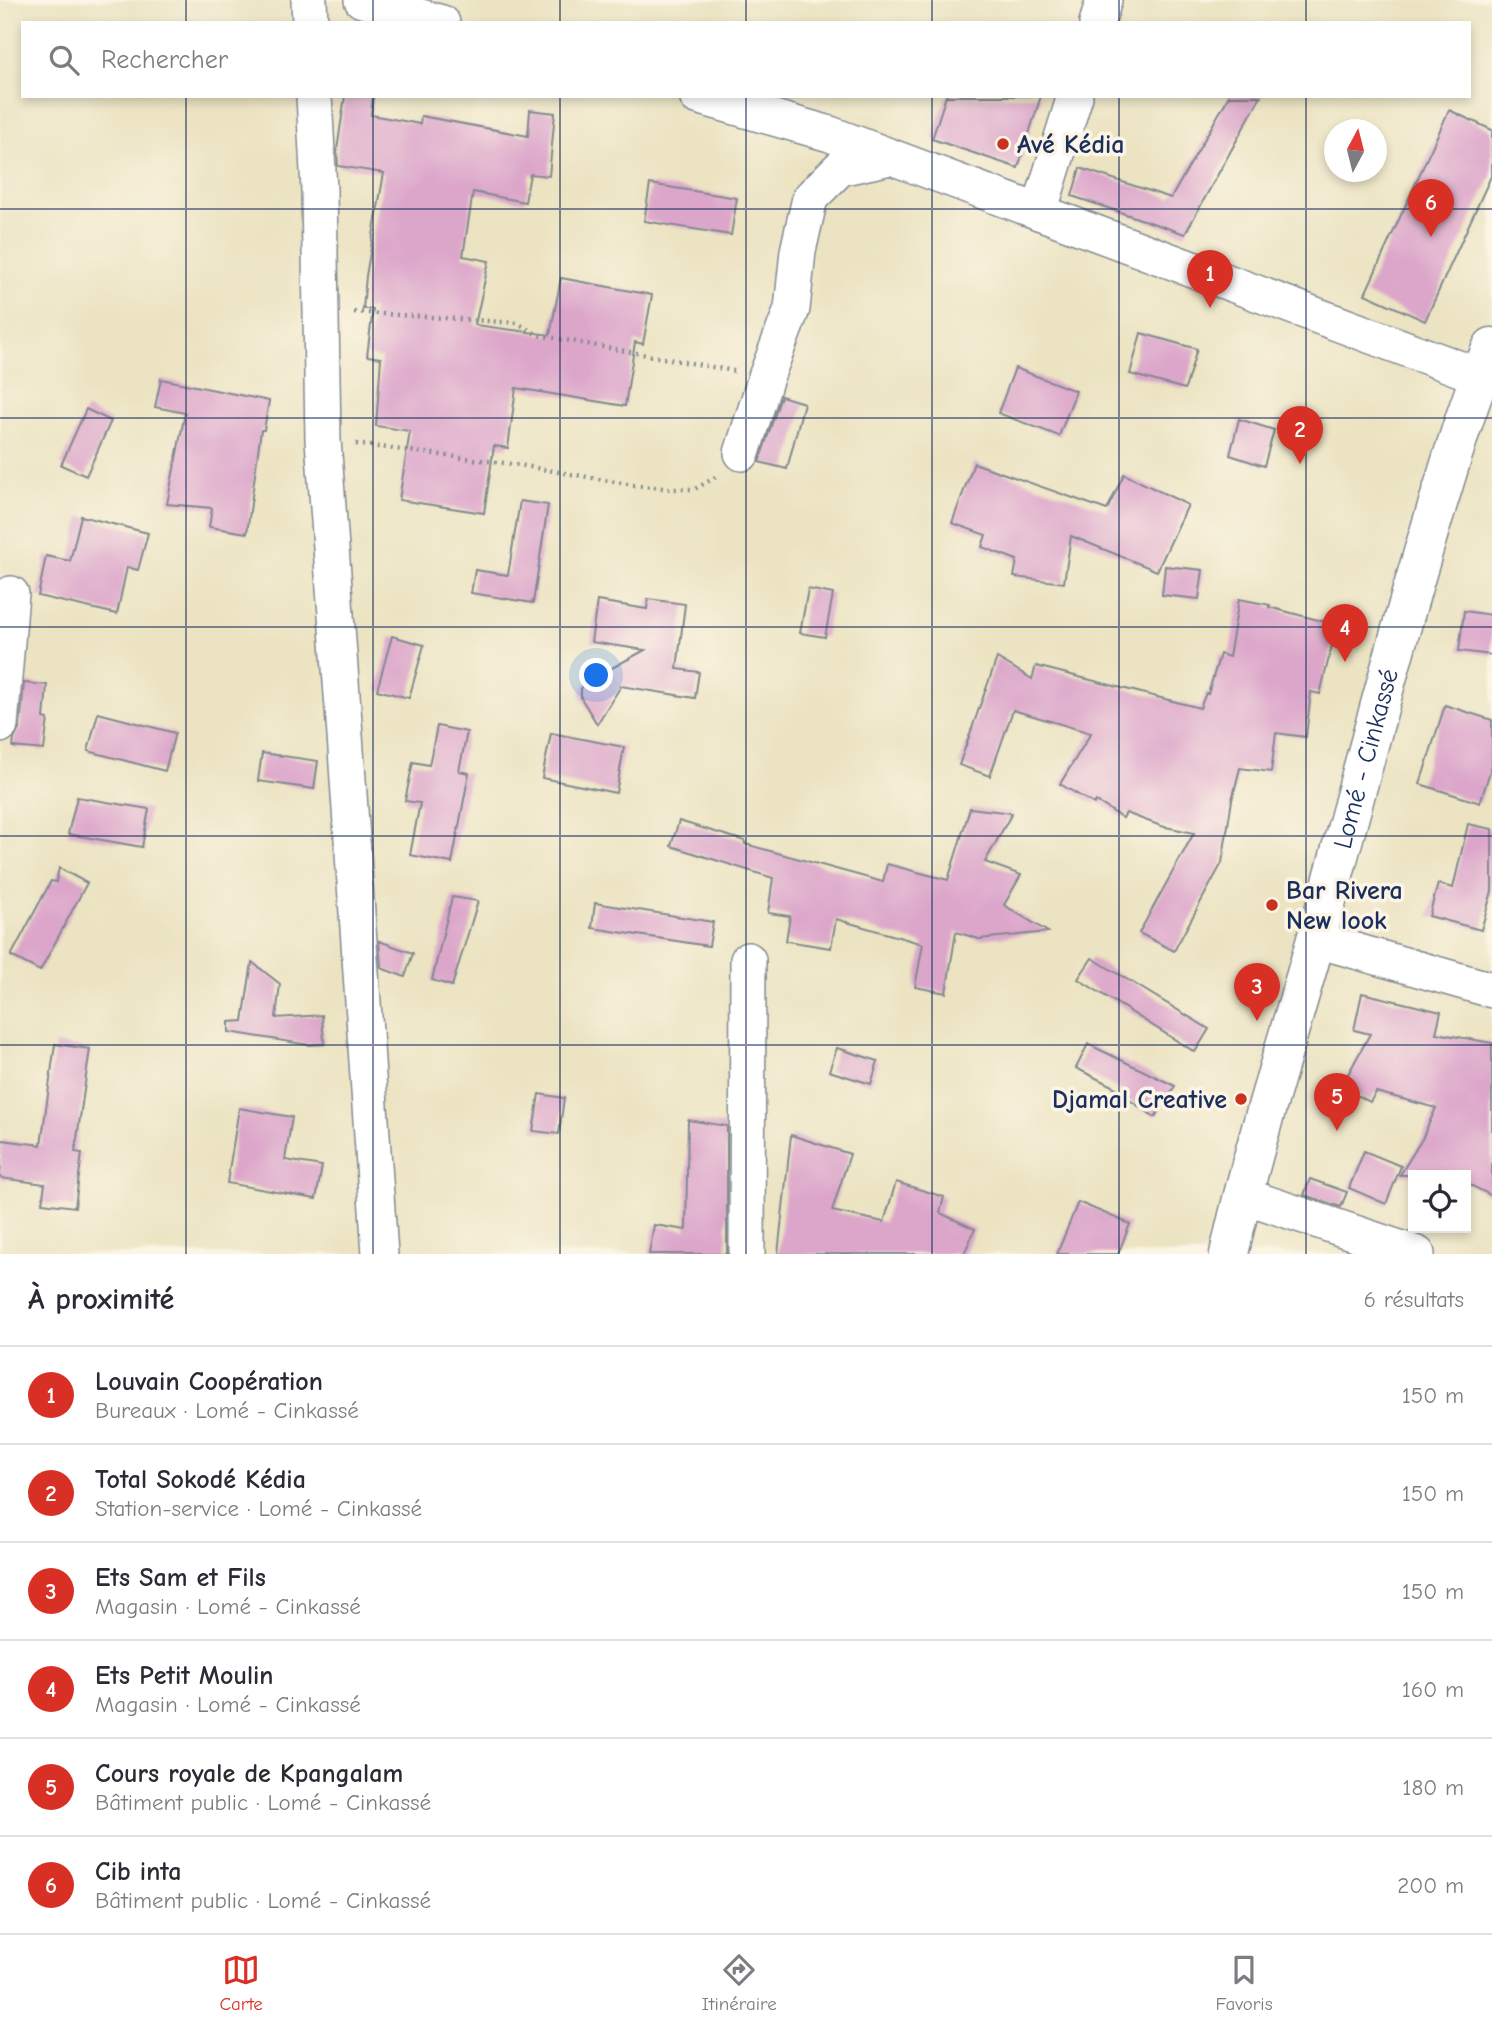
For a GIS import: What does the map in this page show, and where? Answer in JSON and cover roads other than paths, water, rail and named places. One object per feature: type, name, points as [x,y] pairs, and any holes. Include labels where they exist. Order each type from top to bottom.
[{"type":"highway","name":"Lomé - Cinkassé","points":[[1229,1254],[1242,1195],[1317,940],[1424,547],[1486,361]]},
{"type":"street","points":[[309,0],[310,21]]},
{"type":"street","points":[[362,0],[435,21]]},
{"type":"street","points":[[1098,21],[1104,0]]},
{"type":"street","points":[[314,98],[319,190],[323,440],[380,1254]]},
{"type":"street","points":[[704,98],[830,134],[1039,212],[1486,361]]},
{"type":"street","points":[[1039,212],[1073,98]]},
{"type":"street","points":[[742,453],[766,377],[792,309],[798,251],[810,198],[840,168],[891,158]]},
{"type":"street","points":[[0,725],[11,594]]},
{"type":"street","points":[[1317,940],[1492,990]]},
{"type":"street","points":[[747,1254],[748,960]]},
{"type":"street","points":[[1242,1195],[1417,1254]]},
{"type":"place","name":"Avé Kédia","points":[[1003,144]]},
{"type":"place","name":"Cib inta","points":[[1431,237]]},
{"type":"place","name":"Louvain Coopération","points":[[1210,308]]},
{"type":"place","name":"Total Sokodé Kédia","points":[[1300,464]]},
{"type":"place","name":"Ets Petit Moulin","points":[[1345,662]]},
{"type":"place","name":"Bar Rivera New look","points":[[1272,905]]},
{"type":"place","name":"Ets Sam et Fils","points":[[1257,1021]]},
{"type":"place","name":"Djamal Creative","points":[[1241,1099]]},
{"type":"place","name":"Cours royale de Kpangalam","points":[[1337,1131]]}]
